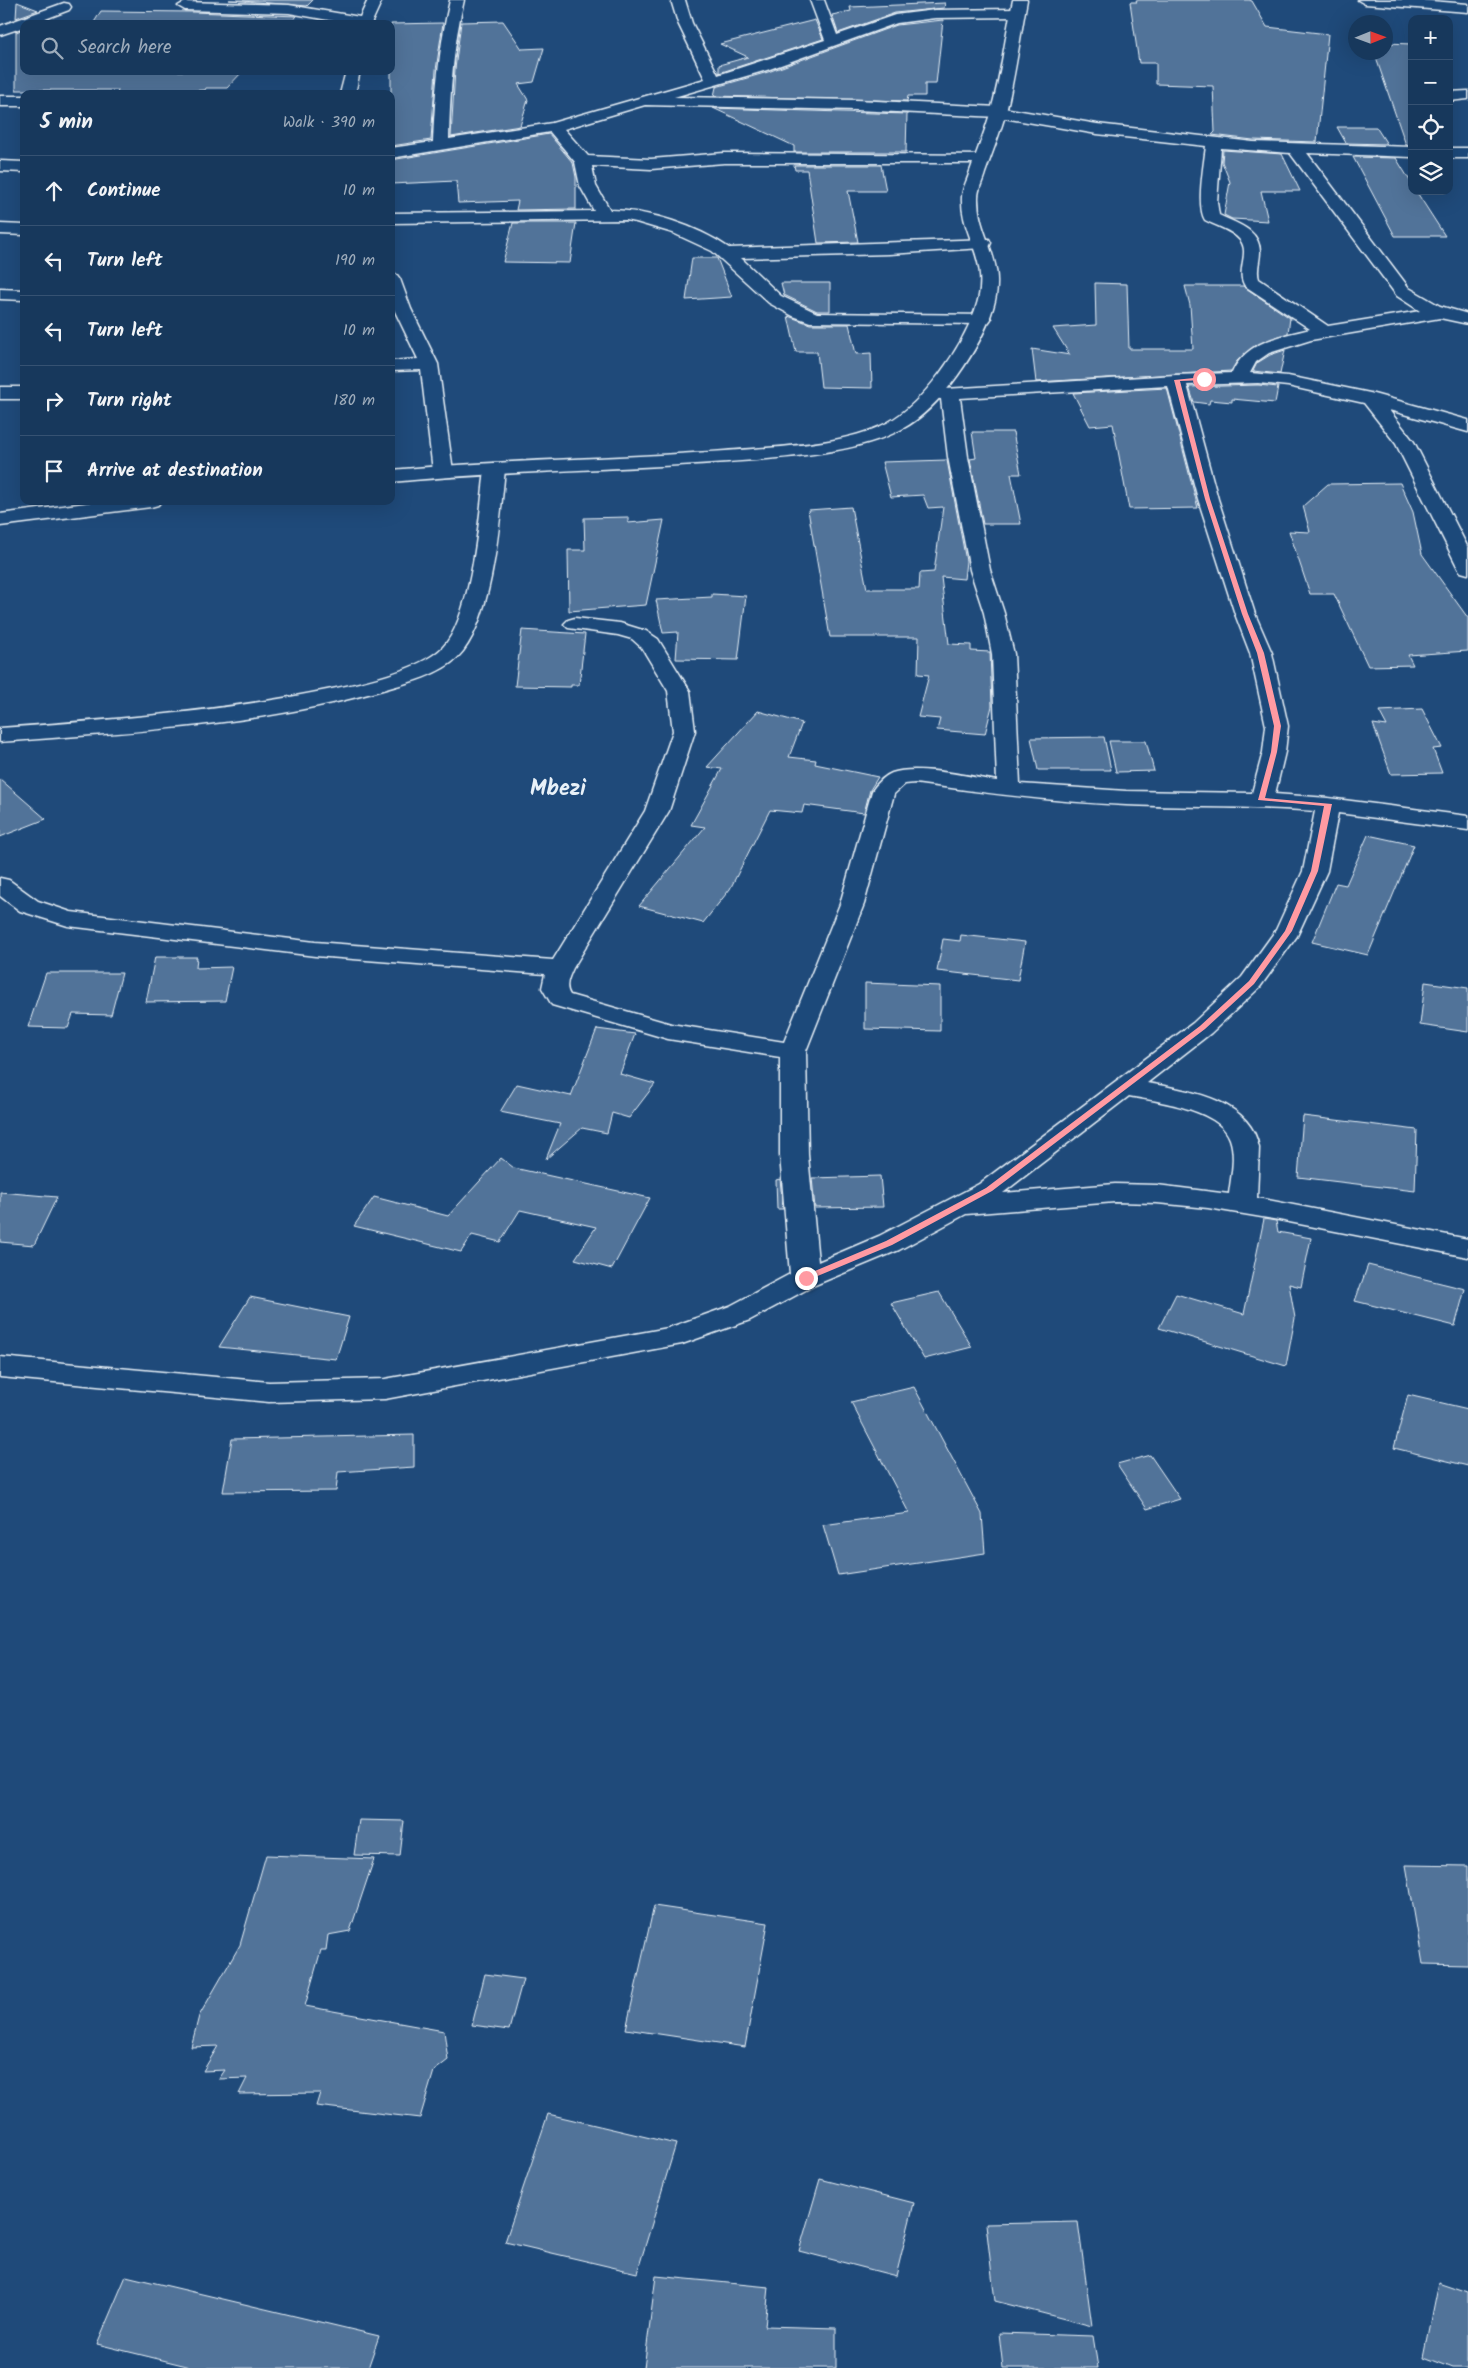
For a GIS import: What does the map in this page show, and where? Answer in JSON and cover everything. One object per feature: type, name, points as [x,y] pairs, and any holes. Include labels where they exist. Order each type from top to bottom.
[{"type":"street","points":[[366,20],[376,0]]},
{"type":"street","points":[[441,146],[442,98],[450,30],[457,0]]},
{"type":"street","points":[[678,0],[685,23],[714,81]]},
{"type":"street","points":[[817,0],[833,43]]},
{"type":"street","points":[[1365,0],[1468,8]]},
{"type":"street","points":[[28,20],[64,6]]},
{"type":"street","points":[[185,6],[289,9],[349,20]]},
{"type":"street","points":[[395,152],[554,127],[714,81],[833,43],[895,19],[1018,6],[998,112],[970,196],[970,204],[984,243],[989,269],[989,294],[982,319],[943,394],[903,422],[847,442],[760,455],[443,471],[395,476]]},
{"type":"street","points":[[0,31],[20,23]]},
{"type":"street","points":[[348,90],[352,75]]},
{"type":"street","points":[[1453,97],[1468,95]]},
{"type":"street","points":[[0,101],[20,101]]},
{"type":"street","points":[[646,101],[856,104],[998,112],[1097,129],[1214,143],[1296,150],[1408,152]]},
{"type":"street","points":[[554,127],[583,161],[588,186],[604,214]]},
{"type":"street","points":[[1214,143],[1208,202],[1211,217],[1243,232],[1248,238],[1253,251],[1247,274],[1251,282],[1326,332]]},
{"type":"street","points":[[1296,150],[1403,292],[1420,305],[1439,313],[1468,319]]},
{"type":"street","points":[[1453,153],[1468,154]]},
{"type":"street","points":[[583,161],[651,164],[724,158],[982,158]]},
{"type":"street","points":[[0,166],[20,167]]},
{"type":"street","points":[[395,218],[604,214],[645,218],[726,253],[771,298],[792,311],[816,318],[982,319]]},
{"type":"street","points":[[0,229],[20,230]]},
{"type":"street","points":[[726,253],[889,249],[984,243]]},
{"type":"street","points":[[395,290],[402,309],[429,364],[443,471]]},
{"type":"street","points":[[0,294],[20,295]]},
{"type":"street","points":[[1239,378],[1249,358],[1267,347],[1326,332],[1439,313]]},
{"type":"street","points":[[395,366],[429,364]]},
{"type":"street","points":[[943,394],[1239,378],[1288,381],[1370,399],[1468,426]]},
{"type":"street","points":[[1176,380],[1208,499],[1245,614],[1261,653],[1277,726],[1274,752],[1262,800]]},
{"type":"street","points":[[0,392],[20,393]]},
{"type":"street","points":[[943,394],[958,457],[980,570],[994,612],[1002,654],[1009,790]]},
{"type":"street","points":[[1370,399],[1405,442],[1468,568]]},
{"type":"street","points":[[0,735],[166,722],[260,710],[360,690],[414,674],[450,653],[467,629],[486,551],[495,469]]},
{"type":"street","points":[[0,520],[119,505]]},
{"type":"street","points":[[575,624],[620,629],[639,635],[650,644],[679,691],[684,731],[657,812],[560,968],[552,986],[561,1000],[668,1031],[793,1051]]},
{"type":"street","points":[[806,1278],[794,1155],[793,1051],[852,904],[883,791],[898,778],[916,776],[1009,790],[1126,798],[1262,800],[1328,804],[1468,823]]},
{"type":"street","points":[[0,1367],[269,1392],[385,1389],[672,1337],[740,1313],[806,1278],[889,1243],[989,1190],[1202,1028],[1251,982],[1283,939],[1315,871],[1328,804]]},
{"type":"street","points":[[0,885],[29,906],[68,919],[315,949],[560,968]]},
{"type":"street","points":[[1124,1087],[1208,1107],[1235,1122],[1244,1139],[1245,1178],[1242,1205]]},
{"type":"street","points":[[959,1205],[1114,1194],[1165,1195],[1242,1205],[1468,1248]]},
{"type":"building","points":[[229,0],[313,0],[307,6]]},
{"type":"building","points":[[1136,0],[1249,0],[1252,1],[1267,27],[1328,34],[1317,142],[1253,140],[1212,135],[1215,132],[1213,86],[1156,84],[1156,63],[1139,63],[1130,2],[1137,2]]},
{"type":"building","points":[[17,2],[38,10],[16,18]]},
{"type":"building","points":[[945,3],[944,8],[895,13],[838,33],[832,15],[851,11],[850,7]]},
{"type":"building","points":[[101,11],[297,16],[294,20],[95,20]]},
{"type":"building","points":[[815,20],[823,39],[719,73],[719,65],[748,57],[720,44]]},
{"type":"building","points":[[943,20],[936,84],[925,84],[925,96],[908,96],[907,101],[714,96],[716,87],[768,72],[897,25]]},
{"type":"building","points":[[503,21],[522,49],[544,48],[534,82],[518,84],[528,100],[520,126],[451,137],[455,69],[461,22]]},
{"type":"building","points":[[443,23],[436,70],[431,140],[395,145],[395,90],[391,90],[391,75],[395,75],[395,24]]},
{"type":"building","points":[[20,30],[20,75],[239,75],[227,88],[206,88],[205,90],[16,90],[16,32]]},
{"type":"building","points":[[1393,43],[1408,44],[1408,145],[1406,145],[1377,60],[1393,60]]},
{"type":"building","points":[[713,108],[907,114],[906,152],[794,152],[794,146]]},
{"type":"building","points":[[1337,127],[1376,127],[1387,144],[1346,143]]},
{"type":"building","points":[[549,134],[573,163],[576,177],[576,209],[516,210],[518,201],[458,203],[456,181],[395,184],[395,159]]},
{"type":"building","points":[[1223,150],[1282,154],[1300,191],[1261,191],[1268,221],[1232,219],[1224,215],[1230,182],[1222,162]]},
{"type":"building","points":[[1353,157],[1396,158],[1408,178],[1408,195],[1419,195],[1445,236],[1395,236]]},
{"type":"building","points":[[794,165],[881,165],[886,191],[848,191],[858,242],[818,243],[807,170],[795,170]]},
{"type":"building","points":[[513,223],[576,223],[570,263],[503,262]]},
{"type":"building","points":[[692,258],[717,258],[732,297],[686,300]]},
{"type":"building","points":[[781,283],[830,283],[830,311],[817,311],[784,295]]},
{"type":"building","points":[[1095,283],[1127,284],[1129,349],[1193,349],[1190,305],[1185,286],[1243,286],[1290,318],[1288,333],[1254,346],[1237,361],[1231,371],[1036,382],[1032,349],[1070,355],[1053,328],[1096,325]]},
{"type":"building","points":[[788,316],[810,324],[849,324],[856,354],[871,353],[872,388],[821,387],[817,352],[796,352]]},
{"type":"building","points":[[1285,350],[1280,374],[1253,371],[1257,363],[1270,355]]},
{"type":"building","points":[[1258,385],[1278,387],[1275,403],[1232,399],[1232,402],[1210,400],[1209,404],[1194,402],[1189,387]]},
{"type":"building","points":[[1167,388],[1198,508],[1129,509],[1113,424],[1090,426],[1073,393]]},
{"type":"building","points":[[972,432],[1013,432],[1021,474],[1011,474],[1021,524],[983,524],[970,459],[976,458]]},
{"type":"building","points":[[947,460],[966,561],[964,579],[941,577],[949,644],[971,645],[971,651],[990,652],[992,706],[985,734],[937,730],[940,719],[918,717],[929,675],[918,674],[919,637],[830,637],[808,510],[851,507],[867,589],[919,589],[920,573],[934,572],[943,507],[928,508],[923,495],[891,497],[882,462]]},
{"type":"building","points":[[1400,483],[1413,512],[1422,554],[1468,618],[1468,651],[1408,655],[1413,665],[1368,666],[1334,594],[1310,594],[1289,531],[1310,532],[1303,506],[1328,484]]},
{"type":"building","points":[[628,517],[628,523],[664,520],[646,605],[569,611],[568,550],[585,550],[584,518]]},
{"type":"building","points":[[712,594],[746,596],[738,660],[676,659],[678,632],[663,633],[656,600],[712,597]]},
{"type":"building","points":[[522,630],[585,634],[579,685],[571,685],[571,687],[515,686]]},
{"type":"building","points":[[1422,709],[1442,748],[1433,749],[1442,773],[1391,774],[1373,724],[1387,726],[1379,711]]},
{"type":"building","points":[[758,711],[802,723],[789,757],[816,760],[815,764],[878,777],[870,790],[864,813],[804,805],[802,813],[770,810],[730,889],[703,923],[639,906],[705,827],[691,825],[722,769],[707,767]]},
{"type":"building","points":[[1104,737],[1111,770],[1038,770],[1031,738]]},
{"type":"building","points":[[1109,741],[1146,741],[1154,771],[1116,772]]},
{"type":"building","points":[[0,779],[46,819],[0,837]]},
{"type":"building","points":[[1368,835],[1414,845],[1368,955],[1312,942],[1336,883],[1346,885]]},
{"type":"building","points":[[961,935],[1025,942],[1018,980],[937,971],[943,939],[960,941]]},
{"type":"building","points":[[155,957],[197,957],[196,968],[232,967],[225,1001],[146,1002]]},
{"type":"building","points":[[46,973],[122,973],[111,1015],[73,1014],[68,1028],[28,1027]]},
{"type":"building","points":[[1425,982],[1468,988],[1468,1032],[1420,1025]]},
{"type":"building","points":[[865,983],[940,986],[940,1031],[865,1029]]},
{"type":"building","points":[[597,1029],[635,1034],[620,1074],[655,1084],[629,1118],[612,1113],[607,1133],[582,1128],[546,1159],[560,1124],[500,1112],[517,1084],[571,1096]]},
{"type":"building","points":[[1303,1116],[1417,1130],[1415,1191],[1298,1177]]},
{"type":"building","points":[[501,1158],[514,1168],[650,1198],[612,1269],[575,1259],[596,1227],[520,1210],[500,1242],[472,1235],[461,1252],[354,1226],[374,1197],[448,1216]]},
{"type":"building","points":[[880,1176],[883,1207],[815,1208],[812,1178]]},
{"type":"building","points":[[780,1179],[783,1209],[777,1209],[776,1180]]},
{"type":"building","points":[[0,1192],[57,1197],[34,1245],[0,1242]]},
{"type":"building","points":[[1264,1219],[1276,1221],[1278,1232],[1311,1238],[1301,1287],[1289,1284],[1295,1318],[1286,1366],[1159,1328],[1176,1294],[1244,1314]]},
{"type":"building","points":[[1368,1265],[1465,1289],[1455,1326],[1355,1301]]},
{"type":"building","points":[[939,1292],[972,1347],[924,1359],[891,1303]]},
{"type":"building","points":[[250,1297],[349,1317],[336,1359],[219,1347]]},
{"type":"building","points":[[914,1387],[982,1514],[985,1553],[838,1575],[823,1525],[909,1513],[851,1402]]},
{"type":"building","points":[[1408,1395],[1468,1409],[1468,1466],[1394,1448]]},
{"type":"building","points":[[414,1435],[414,1467],[338,1472],[336,1491],[223,1492],[232,1439]]},
{"type":"building","points":[[1150,1455],[1180,1499],[1147,1509],[1117,1464]]},
{"type":"building","points":[[359,1820],[404,1821],[400,1856],[354,1855]]},
{"type":"building","points":[[266,1855],[374,1859],[350,1931],[328,1935],[326,1950],[321,1950],[305,2006],[444,2031],[448,2060],[434,2071],[420,2118],[316,2106],[320,2093],[239,2094],[247,2078],[219,2079],[225,2070],[203,2071],[218,2046],[191,2047],[199,2016],[240,1945]]},
{"type":"building","points":[[1406,1865],[1468,1866],[1468,1965],[1423,1964]]},
{"type":"building","points":[[654,1906],[768,1923],[745,2047],[626,2029]]},
{"type":"building","points":[[485,1974],[523,1979],[509,2030],[472,2025]]},
{"type":"building","points":[[548,2114],[676,2144],[637,2273],[505,2242]]},
{"type":"building","points":[[820,2179],[914,2203],[896,2276],[799,2251]]},
{"type":"building","points":[[1078,2222],[1092,2326],[995,2301],[986,2224]]},
{"type":"building","points":[[126,2276],[379,2336],[368,2368],[195,2368],[97,2344]]},
{"type":"building","points":[[656,2276],[769,2287],[765,2326],[836,2328],[836,2368],[644,2368]]},
{"type":"building","points":[[1439,2282],[1468,2292],[1468,2368],[1453,2368],[1424,2357]]},
{"type":"building","points":[[999,2333],[1093,2336],[1098,2368],[1003,2368]]},
{"type":"district","name":"Mbezi","points":[[558,789]]},
{"type":"route","points":[[806,1278],[889,1243],[989,1190],[1202,1028],[1251,982],[1288,931],[1315,871],[1328,804],[1262,800],[1274,752],[1277,726],[1261,653],[1245,614],[1208,499],[1176,380],[1204,379]]}]
